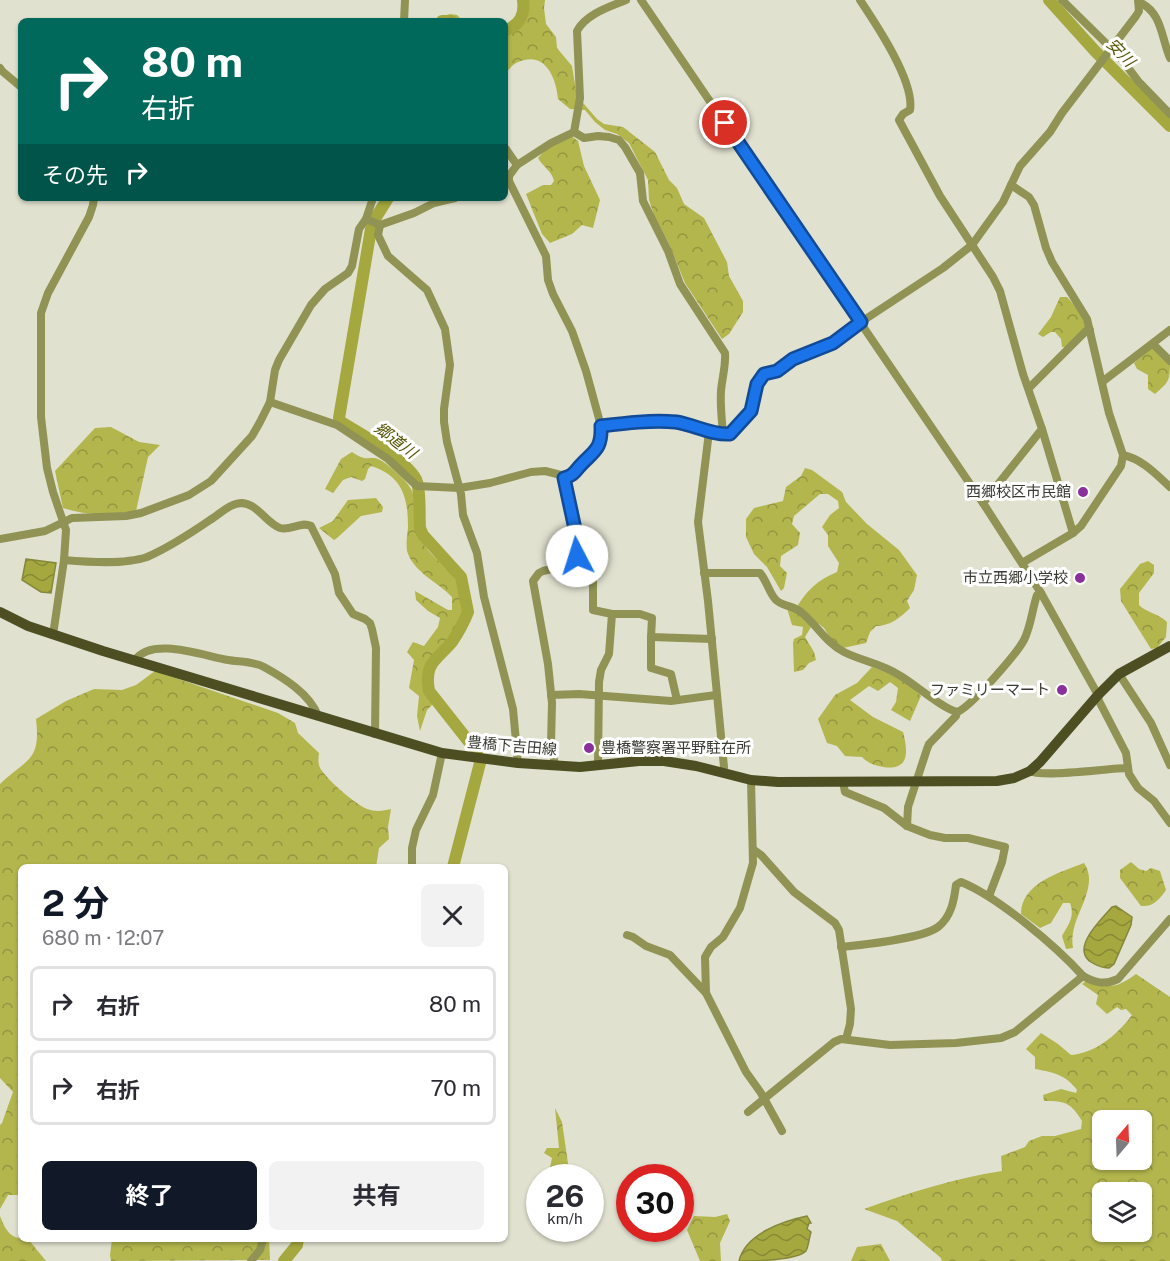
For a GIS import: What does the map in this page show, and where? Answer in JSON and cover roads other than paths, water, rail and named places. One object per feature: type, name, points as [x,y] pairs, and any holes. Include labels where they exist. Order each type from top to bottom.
[{"type":"main road","name":"豊橋下吉田線","points":[[0,612],[53,635],[442,753],[518,763],[555,765],[598,766],[639,761],[664,761],[696,766],[751,780],[778,782],[997,781],[1014,778],[1030,771],[1119,674],[1170,646]]},
{"type":"street","points":[[404,18],[405,0]]},
{"type":"street","points":[[574,132],[580,98],[577,31],[581,24],[603,10],[626,0]]},
{"type":"street","points":[[642,0],[1022,563],[1098,695],[1126,753],[1129,774],[1138,788],[1154,801],[1170,823]]},
{"type":"street","points":[[860,0],[888,43],[905,81],[911,106],[910,110],[899,120],[940,196],[1000,291],[1023,374],[1073,533]]},
{"type":"street","points":[[1062,0],[1170,114]]},
{"type":"street","points":[[601,426],[657,421],[688,425],[723,435],[730,434],[747,417],[754,404],[757,384],[764,374],[777,371],[793,359],[833,343],[943,268],[972,245],[1004,202],[1020,166],[1050,132],[1062,112],[1136,16],[1139,1],[1152,10],[1158,18],[1170,58]]},
{"type":"street","points":[[0,68],[18,84]]},
{"type":"street","points":[[508,179],[517,165],[550,142],[574,132]]},
{"type":"street","points":[[574,132],[584,138],[598,136],[619,141],[635,163],[643,183],[643,201],[668,251],[680,284],[725,353],[726,364],[721,388],[723,435]]},
{"type":"street","points":[[508,151],[517,165]]},
{"type":"street","points":[[508,184],[546,256],[548,280],[572,331],[583,361],[601,426],[601,441],[598,448],[574,474],[564,478]]},
{"type":"street","points":[[1011,185],[1035,204],[1046,248],[1052,262],[1081,308],[1090,330],[1097,368],[1123,455],[1121,466],[1089,517],[1073,533],[1022,563]]},
{"type":"street","points":[[53,635],[66,530],[47,468],[41,417],[41,313],[45,299],[89,217],[94,201]]},
{"type":"street","points":[[373,201],[374,222],[388,256],[427,290],[442,322],[450,365],[444,422],[463,516],[477,553],[484,597],[513,709],[518,763]]},
{"type":"street","points":[[0,539],[45,531],[72,518],[141,513],[202,489],[252,436],[270,402],[275,370],[279,360],[311,305],[325,289],[348,273],[355,258],[359,229],[374,222],[414,213],[442,201]]},
{"type":"street","points":[[1029,388],[1086,331],[1090,330]]},
{"type":"street","points":[[1102,382],[1170,330]]},
{"type":"street","points":[[1153,344],[1170,361]]},
{"type":"street","points":[[270,402],[337,425],[388,459],[419,486],[459,488],[490,483],[531,472],[545,471],[561,475],[564,478],[578,545],[574,564]]},
{"type":"street","points":[[983,503],[1042,429]]},
{"type":"street","points":[[709,432],[698,510],[723,773]]},
{"type":"street","points":[[1123,455],[1145,465],[1170,487]]},
{"type":"street","points":[[64,560],[112,562],[145,557],[239,503],[253,507],[279,527],[286,529],[302,524],[311,526],[335,574],[339,593],[353,614],[370,623],[372,629],[376,648],[375,734]]},
{"type":"street","points":[[555,765],[551,744],[551,694],[533,581],[539,573],[574,564],[592,576],[593,610],[612,614],[640,614],[651,618],[651,668],[671,674],[677,700]]},
{"type":"street","points":[[704,573],[760,573],[775,599],[803,613],[832,644],[860,659],[897,673],[957,712]]},
{"type":"street","points":[[908,826],[908,807],[929,744],[951,722],[957,712],[975,698],[1019,646],[1029,627],[1037,595],[1041,593]]},
{"type":"street","points":[[598,766],[600,699],[598,696],[601,670],[609,654],[612,614]]},
{"type":"street","points":[[651,638],[712,639]]},
{"type":"street","points":[[135,660],[147,651],[187,650],[257,664],[290,684],[304,696],[318,716]]},
{"type":"street","points":[[1119,674],[1151,723],[1170,765]]},
{"type":"street","points":[[551,694],[677,700],[716,695]]},
{"type":"street","points":[[412,864],[412,848],[416,830],[433,795],[442,753]]},
{"type":"street","points":[[1030,771],[1060,773],[1128,768]]},
{"type":"street","points":[[706,993],[705,957],[711,947],[723,937],[740,908],[753,863],[751,780]]},
{"type":"street","points":[[843,782],[846,792],[884,808],[908,826],[939,838],[968,838],[1005,847],[1002,862],[988,896]]},
{"type":"street","points":[[754,850],[794,892],[835,923],[839,930],[851,1009],[846,1039]]},
{"type":"street","points":[[841,948],[896,939],[935,929],[949,914],[957,883],[966,884],[988,896],[1031,928],[1083,976],[1099,983],[1109,983],[1118,979],[1170,919]]},
{"type":"street","points":[[627,935],[646,946],[670,955],[706,993],[746,1072],[782,1131]]},
{"type":"street","points":[[748,1112],[834,1042],[846,1039],[890,1045],[957,1043],[1001,1038],[1015,1032],[1083,976]]},
{"type":"street","points":[[251,1261],[261,1250],[262,1242]]},
{"type":"water","points":[[26,559],[56,563],[51,593],[41,592],[22,580]]},
{"type":"water","points":[[1116,906],[1132,917],[1131,925],[1114,964],[1109,968],[1097,966],[1085,956],[1086,942],[1095,926],[1112,907]]},
{"type":"water","points":[[807,1216],[811,1223],[807,1229],[811,1232],[806,1251],[785,1259],[739,1261],[749,1243],[766,1230]]},
{"type":"waterway","name":"郷道川","points":[[508,29],[520,19],[523,0]]},
{"type":"waterway","name":"安川","points":[[1049,0],[1095,51],[1170,126]]},
{"type":"waterway","name":"郷道川","points":[[386,201],[371,229],[339,418],[341,422],[395,458],[413,475],[418,487],[420,528],[423,535],[461,577],[468,612],[452,642],[430,668],[428,681],[429,691],[477,752]]},
{"type":"waterway","name":"郷道川","points":[[454,864],[480,763]]},
{"type":"waterway","name":"郷道川","points":[[284,1261],[298,1242]]},
{"type":"place","name":"西郷校区市民館","points":[[1083,492]]},
{"type":"place","name":"市立西郷小学校","points":[[1080,578]]},
{"type":"place","name":"ファミリーマート","points":[[1062,690]]},
{"type":"place","name":"豊橋警察署平野駐在所","points":[[589,748]]}]
